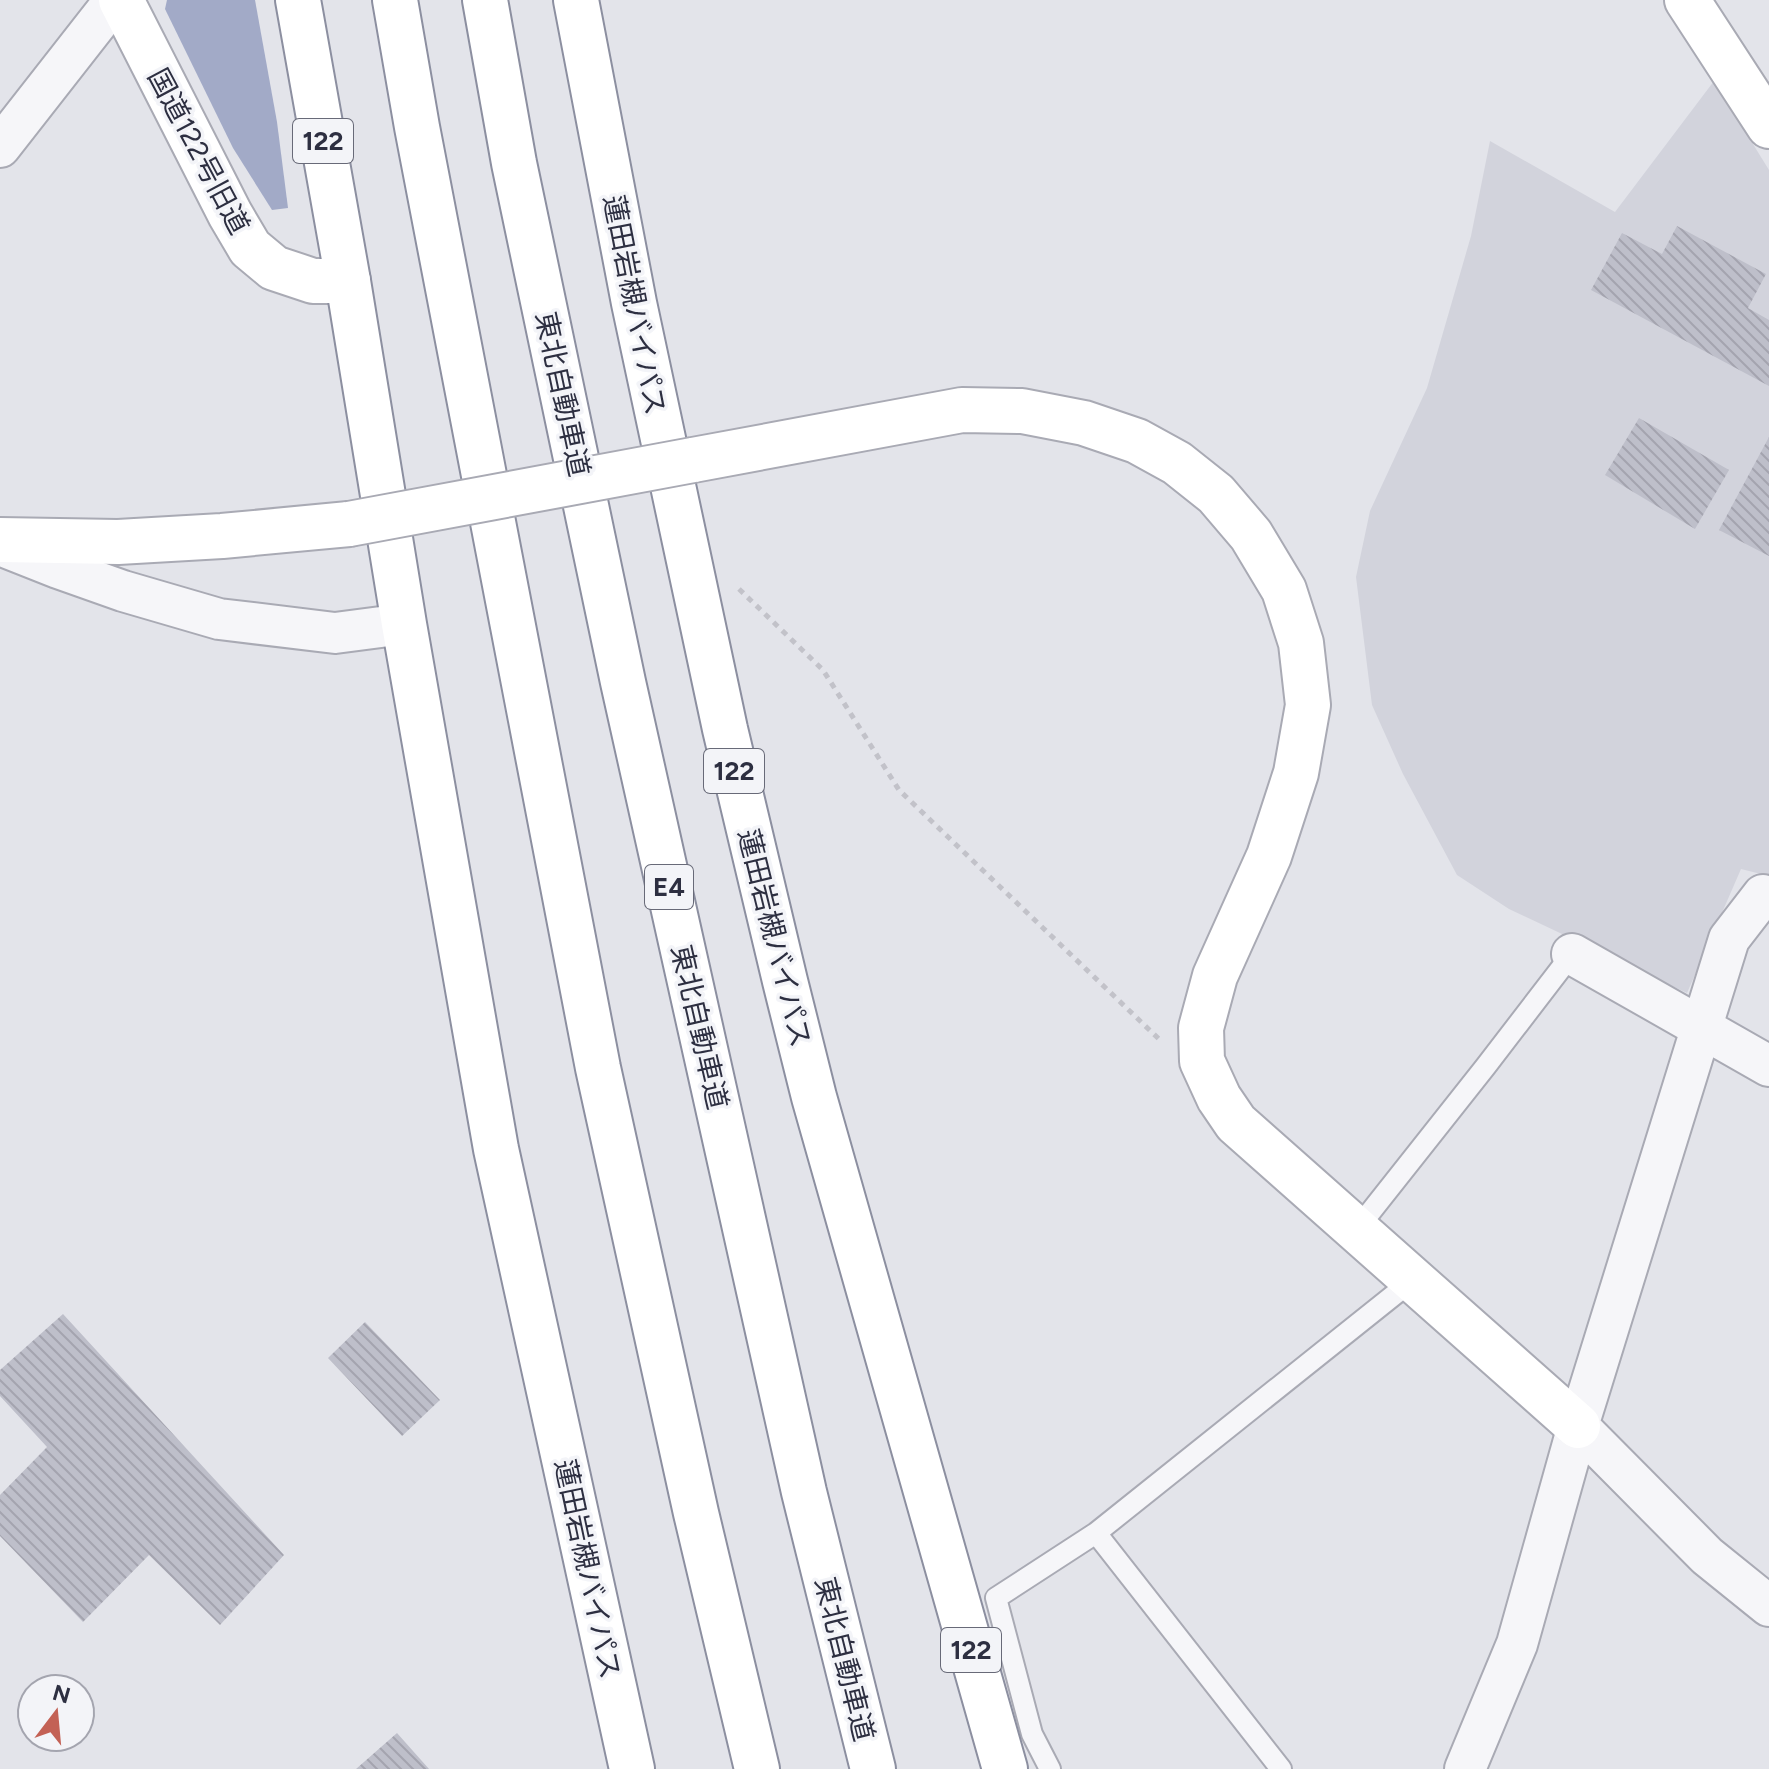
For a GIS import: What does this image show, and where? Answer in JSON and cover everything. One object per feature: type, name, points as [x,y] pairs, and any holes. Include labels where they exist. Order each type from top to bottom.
[{"type":"main road","name":"国道122号旧道","points":[[118,0],[250,248],[274,268],[313,281],[348,281]]},
{"type":"main road","name":"蓮田岩槻バイパス","points":[[298,0],[496,1149],[632,1769]]},
{"type":"main road","points":[[395,0],[598,1068],[696,1513],[757,1769]]},
{"type":"main road","name":"東北自動車道","points":[[485,0],[514,163],[623,682],[804,1492],[873,1769]]},
{"type":"main road","name":"蓮田岩槻バイパス","points":[[576,0],[643,348],[725,729],[777,951],[814,1097],[1005,1769]]},
{"type":"main road","points":[[1687,0],[1769,126]]},
{"type":"main road","points":[[0,542],[118,542],[349,524],[962,410],[1022,411],[1084,423],[1137,441],[1177,463],[1216,494],[1251,535],[1284,590],[1301,643],[1308,705],[1296,773],[1269,856],[1215,976],[1201,1028],[1202,1061],[1219,1098],[1236,1123],[1578,1426]]},
{"type":"street","points":[[0,147],[118,0]]},
{"type":"street","points":[[0,542],[123,591],[219,619],[335,633],[404,624]]},
{"type":"street","points":[[1465,1769],[1517,1644],[1578,1426],[1729,939],[1763,895],[1769,897]]},
{"type":"street","points":[[1572,954],[1769,1066]]},
{"type":"street","points":[[1578,1426],[1707,1556],[1769,1606]]},
{"type":"lane","points":[[1357,1229],[1572,954]]},
{"type":"lane","points":[[1050,1769],[1032,1734],[996,1598],[1096,1533],[1414,1279]]},
{"type":"lane","points":[[1096,1533],[1281,1769]]},
{"type":"path","points":[[735,586],[823,670],[899,790],[1162,1043]]},
{"type":"shaded area","points":[[1714,81],[1769,170],[1769,876],[1741,869],[1687,993],[1509,909],[1457,875],[1403,774],[1372,705],[1356,577],[1370,511],[1427,388],[1471,236],[1490,141],[1615,212]]},
{"type":"water","points":[[167,0],[255,0],[277,122],[288,208],[272,210],[233,148],[165,9]]},
{"type":"building","points":[[1677,226],[1766,274],[1748,308],[1769,320],[1769,386],[1591,290],[1622,233],[1662,254]]},
{"type":"building","points":[[1639,418],[1729,470],[1695,529],[1605,475]]},
{"type":"building","points":[[1769,437],[1769,556],[1719,530]]},
{"type":"building","points":[[63,1314],[284,1555],[220,1625],[149,1555],[83,1622],[0,1536],[0,1495],[47,1447],[0,1396],[0,1370]]},
{"type":"building","points":[[365,1322],[440,1400],[402,1436],[328,1358]]},
{"type":"building","points":[[397,1733],[429,1769],[356,1769]]}]
